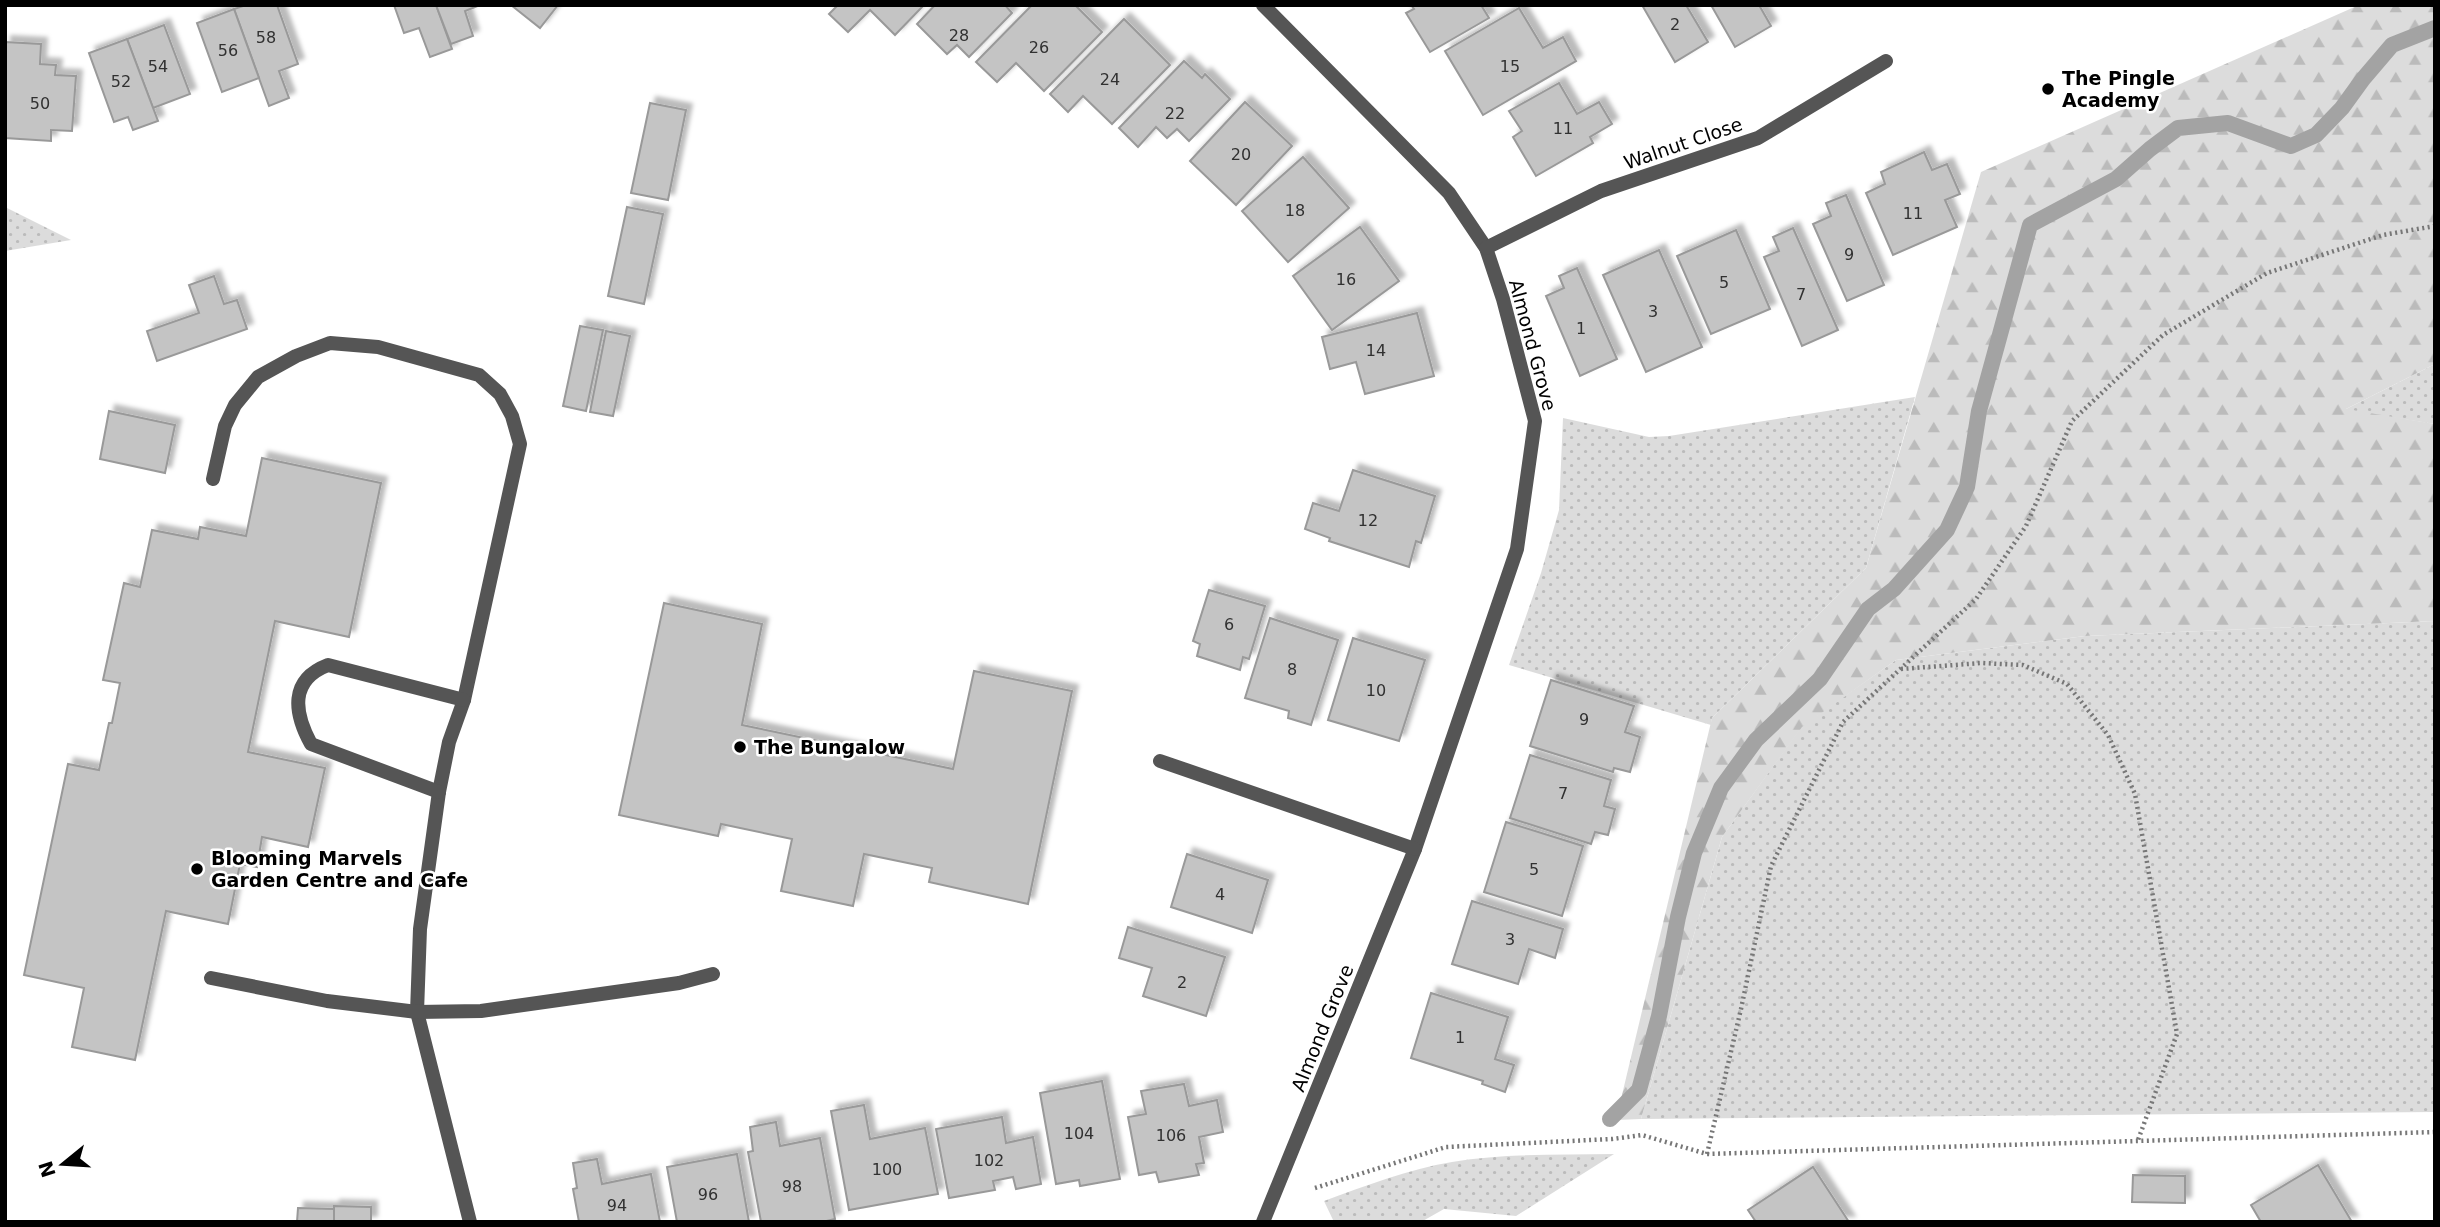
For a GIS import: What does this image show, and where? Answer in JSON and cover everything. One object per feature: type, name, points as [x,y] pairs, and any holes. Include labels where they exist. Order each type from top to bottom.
[{"type":"street","name":"Almond Grove","points":[[1263,5],[1449,193],[1486,248],[1503,299],[1535,421],[1517,549],[1415,849],[1264,1222]]},
{"type":"street","name":"Walnut Close","points":[[1486,248],[1601,191],[1758,138],[1886,61]]},
{"type":"street","points":[[213,479],[225,426],[235,404],[258,377],[296,356],[330,343],[378,347],[479,375],[500,394],[512,416],[520,444],[464,700],[449,742],[439,792],[421,929],[417,1012],[470,1222]]},
{"type":"street","points":[[439,792],[310,744],[300,725],[298,693],[313,671],[328,665],[464,700]]},
{"type":"street","points":[[1160,761],[1415,849]]},
{"type":"street","points":[[211,978],[327,1001],[417,1012],[481,1011],[679,984],[713,974]]},
{"type":"path","points":[[1707,1154],[1771,866],[1843,722],[1976,599],[2026,526],[2072,421],[2163,335],[2267,273],[2383,235],[2435,226]]},
{"type":"path","points":[[1900,669],[1981,663],[2023,665],[2067,684],[2108,735],[2135,794],[2177,1034],[2137,1140]]},
{"type":"path","points":[[1272,1201],[1446,1147],[1612,1139],[1642,1135],[1707,1154],[2435,1132]]},
{"type":"green space","points":[[2359,5],[2435,5],[2435,364],[2346,409],[2435,424],[2435,621],[2085,636],[1896,660],[1802,727],[1722,837],[1641,1119],[1616,1120],[1712,718],[1866,568],[1981,172]]},
{"type":"green space","points":[[5,207],[71,240],[5,251]]},
{"type":"green space","points":[[2435,364],[2435,424],[2344,410]]},
{"type":"green space","points":[[1915,397],[1866,568],[1712,718],[1711,725],[1509,665],[1541,573],[1559,510],[1563,418],[1649,437],[1669,436]]},
{"type":"green space","points":[[2435,621],[2435,1112],[1641,1119],[1722,837],[1802,726],[1896,660],[2085,636]]},
{"type":"green space","points":[[1614,1154],[1516,1216],[1444,1209],[1421,1222],[1334,1222],[1324,1201],[1403,1173],[1452,1162],[1512,1156]]},
{"type":"building","points":[[246,5],[277,5],[298,64],[279,71],[289,98],[269,106],[234,9]]},
{"type":"building","points":[[394,5],[436,5],[452,49],[430,57],[419,28],[404,33]]},
{"type":"building","points":[[436,5],[480,5],[465,11],[473,36],[451,44]]},
{"type":"building","points":[[511,5],[558,5],[540,28]]},
{"type":"building","points":[[838,5],[924,5],[895,35],[870,10],[848,32],[829,14]]},
{"type":"building","points":[[935,5],[1005,5],[1012,13],[969,57],[957,45],[947,54],[917,24]]},
{"type":"building","points":[[1032,5],[1075,5],[1102,32],[1044,91],[1016,63],[997,82],[976,62]]},
{"type":"building","points":[[1411,5],[1481,5],[1489,18],[1430,52],[1406,13],[1414,9]]},
{"type":"building","points":[[1642,5],[1686,5],[1708,42],[1675,62]]},
{"type":"building","points":[[1711,5],[1759,5],[1771,26],[1735,47]]},
{"type":"building","points":[[1519,8],[1543,48],[1563,37],[1576,61],[1483,115],[1445,51]]},
{"type":"building","points":[[234,9],[259,78],[222,92],[197,23]]},
{"type":"building","points":[[1124,19],[1170,65],[1112,124],[1083,96],[1068,112],[1050,94]]},
{"type":"building","points":[[164,25],[190,94],[153,108],[127,39]]},
{"type":"building","points":[[127,39],[158,121],[133,130],[128,117],[114,122],[89,53]]},
{"type":"building","points":[[5,42],[41,44],[40,64],[56,65],[55,75],[76,76],[72,131],[51,130],[51,141],[5,138]]},
{"type":"building","points":[[1184,61],[1202,78],[1205,74],[1230,99],[1189,141],[1177,129],[1167,138],[1156,127],[1138,147],[1119,128]]},
{"type":"building","points":[[1559,83],[1577,114],[1599,102],[1612,124],[1590,137],[1593,143],[1536,176],[1513,137],[1522,131],[1509,111]]},
{"type":"building","points":[[1245,102],[1292,146],[1236,205],[1190,161]]},
{"type":"building","points":[[650,103],[686,110],[668,200],[631,193]]},
{"type":"building","points":[[1924,152],[1932,170],[1947,164],[1960,194],[1945,200],[1957,227],[1893,255],[1866,193],[1885,184],[1881,172]]},
{"type":"building","points":[[1303,157],[1349,208],[1288,262],[1242,211]]},
{"type":"building","points":[[1846,195],[1884,285],[1847,301],[1813,224],[1831,216],[1826,203]]},
{"type":"building","points":[[627,207],[663,214],[644,304],[608,296]]},
{"type":"building","points":[[1360,227],[1399,281],[1332,330],[1293,276]]},
{"type":"building","points":[[1793,228],[1838,330],[1802,346],[1764,257],[1779,251],[1773,237]]},
{"type":"building","points":[[1736,230],[1770,309],[1711,334],[1677,256]]},
{"type":"building","points":[[1659,250],[1702,347],[1646,372],[1603,275]]},
{"type":"building","points":[[1577,268],[1617,359],[1580,376],[1546,296],[1564,288],[1559,276]]},
{"type":"building","points":[[214,276],[224,304],[237,300],[247,329],[157,361],[147,331],[199,313],[189,285]]},
{"type":"building","points":[[1417,313],[1434,376],[1365,394],[1356,362],[1330,369],[1322,337]]},
{"type":"building","points":[[580,326],[603,330],[586,411],[563,406]]},
{"type":"building","points":[[606,331],[630,336],[613,416],[590,412]]},
{"type":"building","points":[[109,411],[175,425],[165,473],[100,459]]},
{"type":"building","points":[[262,458],[381,483],[349,637],[275,621],[248,752],[325,768],[308,847],[262,837],[257,867],[240,864],[228,924],[166,911],[135,1060],[72,1047],[84,988],[24,975],[68,764],[99,770],[109,723],[112,723],[120,683],[103,680],[124,583],[140,587],[152,530],[198,539],[200,527],[246,536]]},
{"type":"building","points":[[1353,470],[1435,496],[1421,543],[1416,541],[1409,567],[1329,541],[1330,538],[1305,529],[1313,503],[1339,511]]},
{"type":"building","points":[[1209,590],[1265,606],[1249,659],[1243,657],[1240,670],[1197,656],[1200,644],[1193,641]]},
{"type":"building","name":"The Bungalow","points":[[664,603],[762,624],[742,725],[953,769],[974,671],[1072,691],[1028,904],[929,882],[932,868],[864,854],[853,906],[781,891],[792,839],[721,824],[718,836],[619,815]]},
{"type":"building","points":[[1270,618],[1338,640],[1311,725],[1288,718],[1289,711],[1245,698]]},
{"type":"building","points":[[1353,638],[1425,660],[1399,741],[1328,720]]},
{"type":"building","points":[[1551,680],[1634,706],[1625,732],[1640,737],[1630,772],[1614,768],[1613,772],[1530,746]]},
{"type":"building","points":[[1530,755],[1611,780],[1604,806],[1615,809],[1608,835],[1595,832],[1591,844],[1510,818]]},
{"type":"building","points":[[1506,822],[1583,846],[1562,916],[1484,892]]},
{"type":"building","points":[[1187,854],[1268,880],[1252,933],[1171,907]]},
{"type":"building","points":[[1472,901],[1563,929],[1555,958],[1529,949],[1518,984],[1452,964]]},
{"type":"building","points":[[1128,927],[1225,957],[1206,1016],[1143,996],[1152,968],[1119,958]]},
{"type":"building","points":[[1431,993],[1508,1017],[1495,1059],[1514,1065],[1505,1092],[1482,1084],[1483,1081],[1411,1058]]},
{"type":"building","points":[[1102,1081],[1120,1179],[1080,1186],[1079,1180],[1056,1184],[1040,1093]]},
{"type":"building","points":[[1184,1084],[1189,1106],[1217,1100],[1223,1132],[1199,1137],[1204,1163],[1196,1164],[1199,1175],[1159,1182],[1156,1172],[1139,1175],[1128,1117],[1146,1114],[1141,1091]]},
{"type":"building","points":[[864,1105],[870,1139],[925,1128],[938,1194],[849,1210],[831,1111]]},
{"type":"building","points":[[1002,1117],[1006,1143],[1033,1137],[1041,1184],[1016,1189],[1013,1177],[993,1181],[995,1190],[949,1198],[936,1129]]},
{"type":"building","points":[[776,1122],[780,1146],[820,1138],[835,1219],[822,1222],[761,1222],[748,1152],[753,1151],[750,1127]]},
{"type":"building","points":[[737,1154],[749,1222],[677,1222],[667,1167]]},
{"type":"building","points":[[597,1159],[602,1184],[651,1174],[660,1222],[579,1222],[573,1189],[577,1188],[573,1163]]},
{"type":"building","points":[[2318,1165],[2352,1222],[2261,1222],[2251,1205]]},
{"type":"building","points":[[1813,1167],[1849,1222],[1756,1222],[1748,1210]]},
{"type":"building","points":[[2133,1175],[2185,1176],[2185,1203],[2132,1202]]},
{"type":"building","points":[[334,1206],[371,1207],[371,1222],[334,1222]]},
{"type":"building","points":[[298,1208],[334,1209],[334,1222],[297,1222]]},
{"type":"waterway","points":[[1610,1119],[1639,1090],[1659,1016],[1678,917],[1694,853],[1721,788],[1756,740],[1820,679],[1868,609],[1894,589],[1947,530],[1967,487],[1979,411],[2030,225],[2116,179],[2178,128],[2228,123],[2291,146],[2316,135],[2342,108],[2392,45],[2435,28]]},
{"type":"place","name":"The Pingle Academy","points":[[2048,89]]},
{"type":"place","name":"The Bungalow","points":[[740,747]]},
{"type":"place","name":"Blooming Marvels Garden Centre and Cafe","points":[[197,869]]}]
